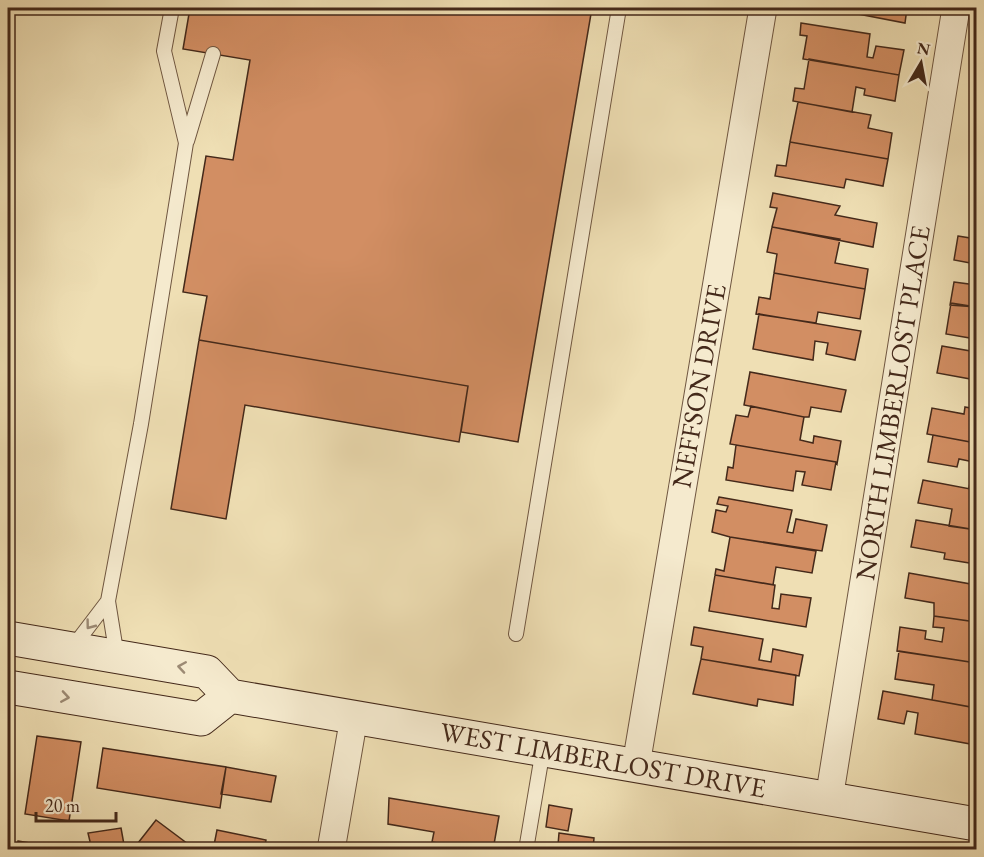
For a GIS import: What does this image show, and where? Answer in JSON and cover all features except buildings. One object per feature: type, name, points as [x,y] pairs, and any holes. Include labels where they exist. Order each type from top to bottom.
[{"type":"street","name":"NEFFSON DRIVE","points":[[636,765],[763,8]]},
{"type":"street","name":"NORTH LIMBERLOST PLACE","points":[[829,799],[956,8]]},
{"type":"street","points":[[8,638],[207,672],[230,696],[201,719],[10,688],[19,670],[28,661],[64,648]]},
{"type":"street","name":"WEST LIMBERLOST DRIVE","points":[[230,696],[976,824]]},
{"type":"street","points":[[331,849],[354,717]]},
{"type":"lane","points":[[172,8],[164,51],[186,143]]},
{"type":"lane","points":[[516,634],[620,8]]},
{"type":"lane","points":[[117,657],[108,601],[141,424],[186,143],[213,54]]},
{"type":"lane","points":[[64,648],[108,601]]},
{"type":"lane","points":[[525,849],[543,749]]}]
